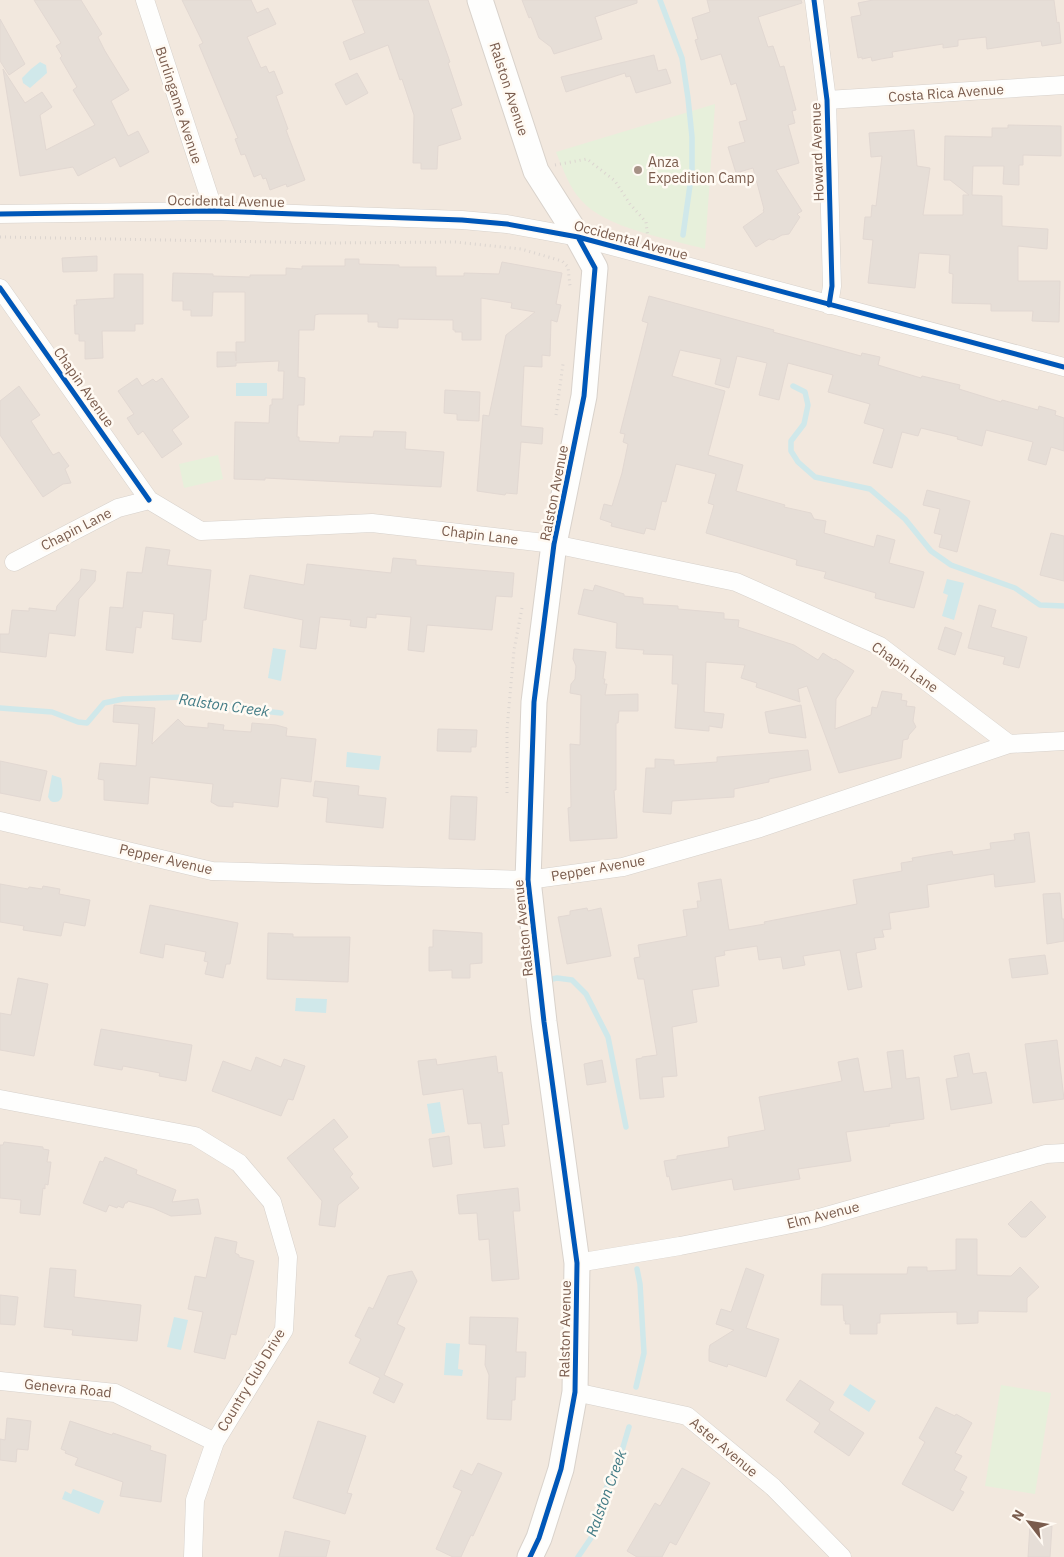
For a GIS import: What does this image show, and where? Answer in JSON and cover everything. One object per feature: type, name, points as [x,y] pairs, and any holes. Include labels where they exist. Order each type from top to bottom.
[{"type":"street","name":"Burlingame Avenue","points":[[145,0],[214,210]]},
{"type":"street","name":"Ralston Avenue","points":[[480,0],[536,171],[578,237],[595,268],[584,396],[554,544],[534,702],[528,880],[544,1022],[578,1263],[575,1392],[561,1469],[539,1538],[530,1557]]},
{"type":"street","name":"Howard Avenue","points":[[814,0],[827,100],[832,286],[829,305]]},
{"type":"street","name":"Costa Rica Avenue","points":[[827,100],[1064,85]]},
{"type":"street","name":"Occidental Avenue","points":[[0,214],[214,210],[462,220],[507,224],[578,237],[1064,367]]},
{"type":"street","name":"Chapin Avenue","points":[[0,288],[149,500]]},
{"type":"street","name":"Chapin Lane","points":[[14,562],[118,508],[149,500],[201,532],[372,523],[554,544],[736,582],[880,646],[1009,744]]},
{"type":"street","name":"Pepper Avenue","points":[[0,821],[212,871],[528,880],[623,867],[760,828],[1009,744],[1064,741]]},
{"type":"street","name":"Country Club Drive","points":[[0,1099],[195,1136],[239,1163],[272,1202],[288,1257],[284,1330],[215,1442],[194,1500],[193,1557]]},
{"type":"street","name":"Elm Avenue","points":[[578,1263],[680,1246],[816,1218],[1046,1154],[1064,1153]]},
{"type":"street","name":"Genevra Road","points":[[0,1381],[115,1393],[215,1442]]},
{"type":"street","name":"Aster Avenue","points":[[575,1392],[687,1416],[773,1487],[842,1557]]},
{"type":"path","points":[[536,171],[564,162],[587,159],[615,180],[630,204],[646,222],[650,256]]},
{"type":"path","points":[[0,237],[328,243],[455,242],[521,249],[562,261],[568,267],[570,295]]},
{"type":"path","points":[[556,416],[564,357]]},
{"type":"path","points":[[507,794],[507,729],[514,650],[523,604]]},
{"type":"shaded area","points":[[0,0],[1064,0],[1064,1557],[0,1557]]},
{"type":"green space","points":[[715,104],[705,249],[638,231],[605,218],[591,210],[573,189],[556,152]]},
{"type":"green space","points":[[218,455],[223,479],[184,488],[179,464]]},
{"type":"green space","points":[[1001,1385],[1051,1393],[1035,1494],[985,1486]]},
{"type":"water","points":[[40,62],[46,65],[47,73],[30,88],[23,83],[22,78]]},
{"type":"water","points":[[236,383],[267,383],[267,396],[236,396]]},
{"type":"water","points":[[947,579],[964,583],[954,620],[942,616],[948,595],[943,593]]},
{"type":"water","points":[[273,648],[286,650],[281,681],[268,678]]},
{"type":"water","points":[[347,752],[381,756],[379,770],[346,767]]},
{"type":"water","points":[[52,775],[61,778],[62,785],[61,799],[55,802],[51,801],[48,797]]},
{"type":"water","points":[[296,998],[327,999],[326,1013],[295,1011]]},
{"type":"water","points":[[440,1102],[445,1132],[432,1134],[427,1104]]},
{"type":"water","points":[[174,1317],[188,1320],[181,1350],[167,1347]]},
{"type":"water","points":[[446,1343],[460,1344],[458,1369],[463,1370],[462,1376],[444,1375]]},
{"type":"water","points":[[850,1384],[876,1401],[869,1412],[843,1395]]},
{"type":"water","points":[[73,1489],[104,1501],[99,1514],[62,1499],[65,1491],[71,1494]]},
{"type":"building","points":[[34,0],[81,0],[102,34],[98,37],[105,51],[129,90],[111,101],[128,136],[138,131],[149,152],[120,167],[115,157],[78,176],[73,167],[20,176],[3,69],[25,103],[42,92],[52,107],[40,115],[46,150],[95,125],[73,90],[77,87],[60,58],[62,56],[56,46],[61,43]]},
{"type":"building","points":[[182,0],[251,0],[257,13],[268,8],[276,24],[247,37],[261,68],[266,66],[269,73],[274,71],[283,93],[276,96],[288,129],[286,130],[305,180],[287,187],[286,184],[270,190],[266,178],[263,179],[261,174],[254,177],[245,154],[241,155],[235,139],[238,138],[199,45],[203,43]]},
{"type":"building","points":[[352,0],[428,0],[450,62],[448,63],[462,105],[451,109],[461,139],[438,146],[437,169],[421,169],[421,163],[413,163],[414,115],[388,45],[350,60],[343,42],[365,33]]},
{"type":"building","points":[[522,0],[637,0],[637,3],[595,17],[602,39],[554,54],[551,47],[539,38]]},
{"type":"building","points":[[707,0],[801,0],[802,3],[758,17],[768,47],[773,46],[780,67],[784,66],[796,110],[792,111],[795,123],[788,125],[799,163],[776,170],[802,211],[797,214],[800,217],[789,234],[782,235],[773,240],[769,239],[756,247],[743,227],[764,212],[753,168],[736,173],[728,147],[745,142],[739,122],[747,120],[736,83],[731,85],[721,54],[701,60],[695,40],[698,39],[692,18],[710,12]]},
{"type":"building","points":[[873,0],[1054,0],[1061,43],[1042,46],[1041,41],[987,49],[986,37],[958,40],[958,46],[943,48],[943,44],[892,52],[893,57],[872,61],[871,57],[862,59],[862,57],[858,58],[851,17],[861,15],[858,3]]},
{"type":"building","points":[[0,19],[25,64],[9,75],[0,61]]},
{"type":"building","points":[[654,55],[658,71],[666,69],[671,83],[636,93],[630,76],[626,77],[625,73],[566,92],[561,77]]},
{"type":"building","points":[[357,73],[368,93],[346,105],[335,84]]},
{"type":"building","points":[[1008,125],[1061,126],[1061,156],[1023,155],[1023,165],[1019,165],[1019,185],[1003,184],[1004,166],[973,166],[972,195],[1002,196],[1002,226],[1048,229],[1047,249],[1018,246],[1018,281],[1060,281],[1059,322],[1032,321],[1033,311],[991,311],[991,304],[952,303],[953,274],[949,273],[950,255],[919,253],[915,288],[868,283],[873,240],[863,239],[865,217],[871,217],[872,205],[876,206],[882,156],[871,157],[869,133],[914,130],[917,166],[930,168],[923,215],[963,215],[963,195],[969,195],[950,180],[944,180],[945,136],[992,137],[992,128],[1008,128]]},
{"type":"building","points":[[97,256],[97,271],[63,272],[62,258]]},
{"type":"building","points":[[345,259],[359,259],[359,264],[436,267],[436,276],[464,276],[464,273],[499,274],[502,262],[562,273],[556,304],[561,305],[557,322],[551,320],[550,356],[542,355],[542,367],[524,366],[521,426],[543,428],[542,444],[521,442],[517,494],[506,493],[505,495],[477,491],[483,415],[489,416],[506,335],[535,312],[511,308],[512,303],[481,298],[481,340],[462,340],[462,332],[455,332],[453,330],[453,320],[398,319],[398,328],[378,327],[378,322],[368,322],[368,314],[319,314],[315,315],[314,330],[299,330],[298,377],[305,378],[304,405],[298,405],[297,437],[299,437],[299,441],[339,443],[340,436],[373,437],[374,431],[406,432],[405,449],[444,452],[441,487],[265,478],[265,480],[234,479],[235,422],[269,423],[272,399],[283,399],[284,371],[278,371],[279,361],[236,363],[236,366],[217,367],[217,352],[235,352],[236,361],[236,342],[245,342],[245,292],[213,292],[212,316],[191,316],[191,310],[183,310],[183,301],[172,301],[173,273],[250,277],[250,275],[286,275],[286,268],[302,269],[302,266],[345,266]]},
{"type":"building","points":[[114,274],[143,274],[143,324],[135,324],[135,331],[102,331],[103,358],[85,359],[85,341],[79,341],[79,334],[75,334],[74,305],[77,305],[76,300],[114,298]]},
{"type":"building","points":[[649,296],[861,356],[862,353],[880,357],[878,365],[921,378],[922,376],[960,385],[959,389],[1001,402],[1002,400],[1038,410],[1039,406],[1056,411],[1055,415],[1064,418],[1064,451],[1051,447],[1046,465],[1028,460],[1033,442],[986,430],[982,446],[957,439],[958,437],[921,428],[918,436],[902,432],[892,468],[873,463],[884,429],[864,423],[870,404],[828,392],[833,375],[788,363],[779,400],[759,395],[767,363],[737,356],[729,388],[715,384],[721,359],[680,350],[672,376],[725,391],[708,455],[743,465],[736,491],[785,505],[784,507],[811,513],[814,519],[826,521],[824,533],[874,547],[877,535],[895,540],[889,563],[924,572],[914,608],[875,598],[876,593],[824,578],[826,572],[796,565],[797,560],[706,533],[714,505],[708,503],[716,474],[676,464],[666,502],[662,501],[655,530],[646,528],[644,534],[611,526],[612,523],[600,519],[604,504],[612,506],[622,473],[628,444],[623,442],[625,434],[620,433],[648,323],[642,321]]},
{"type":"building","points":[[137,378],[142,386],[153,379],[156,382],[162,378],[189,417],[172,430],[182,444],[162,458],[143,431],[138,435],[127,418],[134,414],[118,391]]},
{"type":"building","points":[[19,386],[40,415],[31,421],[53,455],[59,452],[69,466],[65,469],[71,483],[63,484],[43,497],[0,435],[0,401]]},
{"type":"building","points":[[445,390],[480,392],[479,421],[457,420],[457,414],[444,413]]},
{"type":"building","points":[[927,490],[970,501],[957,552],[939,547],[942,535],[934,533],[940,509],[923,505]]},
{"type":"building","points":[[1051,533],[1064,536],[1064,581],[1040,575]]},
{"type":"building","points":[[146,547],[170,550],[167,565],[211,570],[206,620],[203,620],[201,642],[172,639],[174,614],[143,611],[141,628],[136,627],[133,653],[106,650],[110,607],[123,608],[127,572],[142,573]]},
{"type":"building","points":[[393,558],[416,560],[416,565],[514,573],[512,597],[496,596],[492,630],[427,625],[424,652],[408,650],[411,617],[376,614],[376,618],[367,617],[366,628],[350,626],[351,620],[320,617],[316,649],[300,647],[303,620],[244,608],[250,575],[304,585],[307,564],[391,573]]},
{"type":"building","points":[[81,569],[96,571],[95,581],[79,599],[75,636],[49,633],[46,657],[0,652],[0,634],[9,634],[12,610],[29,611],[29,608],[56,611],[57,606],[80,580]]},
{"type":"building","points":[[595,585],[624,594],[624,596],[643,598],[643,604],[678,606],[678,609],[724,613],[724,619],[739,620],[738,627],[794,645],[818,660],[823,653],[835,659],[854,671],[836,699],[835,729],[871,715],[872,707],[877,708],[882,691],[902,694],[901,700],[907,701],[906,706],[915,707],[913,721],[916,727],[908,739],[903,740],[901,758],[839,773],[807,686],[798,689],[800,702],[756,687],[757,683],[741,678],[745,665],[706,662],[704,712],[724,714],[722,728],[709,726],[709,731],[675,728],[678,684],[672,684],[673,655],[643,654],[644,650],[616,648],[617,623],[578,614],[584,589],[593,591]]},
{"type":"building","points":[[979,605],[996,610],[991,627],[1027,637],[1019,668],[1003,664],[1005,657],[968,648]]},
{"type":"building","points":[[945,627],[962,633],[955,655],[938,649]]},
{"type":"building","points":[[574,649],[606,652],[603,679],[605,679],[604,684],[607,684],[605,695],[638,694],[638,711],[619,711],[618,723],[616,723],[616,790],[614,790],[617,838],[570,841],[568,808],[571,807],[570,744],[580,745],[581,695],[570,693],[571,684],[575,679]]},
{"type":"building","points":[[114,705],[155,708],[152,744],[178,719],[185,726],[208,728],[208,723],[224,725],[223,730],[251,732],[252,723],[276,725],[287,728],[286,736],[316,739],[311,782],[281,778],[278,807],[233,802],[233,807],[218,806],[211,802],[213,784],[150,777],[148,804],[104,800],[104,780],[98,779],[100,763],[136,766],[139,724],[113,722]]},
{"type":"building","points":[[801,705],[806,738],[769,733],[765,712]]},
{"type":"building","points":[[438,729],[477,730],[476,747],[471,747],[471,752],[437,751]]},
{"type":"building","points":[[808,750],[811,770],[769,779],[769,782],[734,789],[734,797],[672,801],[671,814],[643,812],[646,768],[655,768],[655,759],[674,760],[674,765],[717,762],[717,757]]},
{"type":"building","points":[[0,761],[47,771],[40,801],[0,793]]},
{"type":"building","points":[[315,781],[359,786],[358,795],[386,798],[383,828],[326,822],[328,798],[313,796]]},
{"type":"building","points":[[451,796],[477,797],[475,840],[449,839]]},
{"type":"building","points":[[1029,832],[1035,882],[995,887],[994,874],[927,885],[929,907],[889,913],[891,929],[882,930],[884,937],[874,938],[876,949],[856,953],[862,987],[848,990],[840,950],[803,956],[805,965],[783,969],[781,957],[759,960],[757,946],[724,951],[725,955],[715,957],[719,986],[692,990],[697,1022],[672,1027],[677,1076],[662,1077],[664,1097],[640,1099],[636,1059],[657,1055],[644,979],[638,979],[634,958],[640,957],[638,945],[687,936],[683,910],[698,908],[697,901],[701,901],[698,883],[721,879],[729,930],[857,904],[853,880],[902,871],[901,863],[913,861],[912,858],[952,851],[953,855],[991,849],[990,843],[1015,840],[1014,834]]},
{"type":"building","points":[[0,884],[28,889],[29,887],[42,889],[43,886],[60,889],[59,894],[90,900],[85,926],[64,922],[61,936],[23,930],[24,926],[0,922]]},
{"type":"building","points":[[1060,893],[1062,919],[1064,919],[1064,941],[1047,944],[1043,894]]},
{"type":"building","points":[[150,905],[238,923],[230,964],[226,964],[223,978],[205,974],[208,962],[204,961],[206,952],[165,944],[163,958],[140,953]]},
{"type":"building","points":[[587,908],[588,911],[601,908],[611,956],[567,964],[558,917],[570,915],[570,911]]},
{"type":"building","points":[[433,930],[482,933],[482,963],[470,964],[470,978],[452,978],[452,970],[429,971],[429,947],[433,947]]},
{"type":"building","points":[[268,933],[293,934],[293,937],[350,937],[348,982],[267,979]]},
{"type":"building","points":[[1045,955],[1048,974],[1012,978],[1009,959]]},
{"type":"building","points":[[18,978],[48,984],[34,1056],[0,1050],[0,1013],[11,1015]]},
{"type":"building","points":[[101,1029],[192,1045],[186,1081],[159,1076],[160,1073],[123,1066],[122,1070],[94,1065]]},
{"type":"building","points":[[1057,1040],[1064,1099],[1033,1103],[1025,1044]]},
{"type":"building","points":[[903,1050],[906,1079],[919,1077],[924,1119],[846,1132],[851,1161],[798,1169],[800,1179],[734,1190],[732,1179],[672,1190],[664,1161],[677,1159],[677,1156],[729,1147],[728,1137],[765,1130],[759,1097],[842,1081],[838,1062],[858,1058],[864,1092],[892,1088],[887,1052]]},
{"type":"building","points":[[969,1053],[973,1074],[986,1072],[992,1103],[951,1110],[946,1079],[958,1077],[954,1056]]},
{"type":"building","points":[[496,1056],[498,1073],[502,1072],[509,1124],[502,1125],[505,1146],[484,1148],[481,1123],[468,1124],[463,1089],[423,1095],[418,1061],[436,1059],[437,1065]]},
{"type":"building","points":[[256,1057],[281,1067],[284,1059],[305,1066],[293,1100],[288,1099],[281,1116],[212,1091],[223,1061],[251,1071]]},
{"type":"building","points":[[602,1060],[606,1082],[587,1085],[584,1064]]},
{"type":"building","points":[[334,1119],[348,1137],[333,1149],[353,1174],[350,1177],[359,1188],[338,1205],[335,1227],[319,1225],[322,1201],[287,1158]]},
{"type":"building","points":[[449,1136],[452,1164],[433,1167],[429,1139]]},
{"type":"building","points":[[4,1142],[43,1147],[43,1149],[49,1150],[47,1162],[51,1162],[48,1185],[45,1184],[45,1189],[43,1188],[40,1215],[20,1213],[21,1200],[0,1198],[0,1145],[3,1145]]},
{"type":"building","points":[[105,1157],[137,1170],[136,1174],[176,1190],[172,1202],[198,1199],[201,1214],[171,1216],[153,1208],[128,1201],[123,1208],[109,1205],[106,1212],[83,1203],[100,1161],[103,1162]]},
{"type":"building","points":[[518,1188],[520,1211],[513,1211],[519,1279],[492,1281],[489,1239],[479,1240],[477,1213],[459,1214],[457,1195]]},
{"type":"building","points":[[1031,1201],[1046,1217],[1026,1237],[1021,1237],[1008,1224]]},
{"type":"building","points":[[215,1237],[237,1242],[235,1253],[239,1257],[254,1261],[236,1335],[231,1334],[225,1359],[194,1352],[203,1312],[188,1309],[195,1276],[206,1278]]},
{"type":"building","points":[[956,1239],[977,1239],[977,1275],[1011,1276],[1020,1267],[1039,1287],[1027,1298],[1027,1312],[978,1311],[978,1323],[957,1324],[957,1312],[880,1314],[880,1323],[877,1323],[877,1334],[850,1334],[850,1324],[845,1324],[846,1321],[844,1321],[843,1305],[821,1305],[822,1274],[907,1274],[908,1267],[927,1267],[927,1271],[956,1270]]},
{"type":"building","points":[[50,1268],[76,1270],[74,1297],[141,1305],[137,1341],[72,1335],[73,1330],[44,1327]]},
{"type":"building","points":[[746,1268],[764,1275],[746,1328],[779,1339],[766,1377],[728,1364],[727,1367],[709,1361],[710,1345],[734,1330],[716,1324],[721,1309],[731,1312]]},
{"type":"building","points":[[412,1271],[417,1281],[397,1324],[405,1328],[384,1375],[403,1384],[394,1403],[373,1393],[380,1378],[349,1363],[361,1339],[355,1336],[369,1307],[373,1309],[388,1276]]},
{"type":"building","points":[[0,1295],[18,1297],[15,1325],[0,1324]]},
{"type":"building","points":[[470,1317],[518,1318],[516,1352],[526,1352],[525,1377],[516,1377],[515,1400],[512,1400],[511,1420],[487,1419],[489,1375],[485,1365],[486,1345],[469,1344]]},
{"type":"building","points":[[800,1380],[834,1402],[829,1410],[864,1433],[849,1456],[814,1432],[820,1423],[786,1400]]},
{"type":"building","points":[[936,1407],[955,1416],[956,1414],[972,1423],[955,1453],[962,1456],[954,1470],[967,1477],[960,1490],[964,1492],[953,1511],[902,1484],[925,1442],[919,1438]]},
{"type":"building","points":[[7,1418],[31,1421],[28,1450],[17,1449],[16,1462],[0,1460],[0,1439],[5,1440]]},
{"type":"building","points":[[70,1421],[151,1446],[150,1450],[166,1455],[161,1502],[120,1496],[123,1482],[75,1465],[78,1458],[65,1453],[66,1451],[61,1449]]},
{"type":"building","points":[[318,1421],[366,1436],[347,1493],[352,1494],[345,1514],[293,1498]]},
{"type":"building","points":[[478,1463],[502,1473],[473,1536],[471,1535],[461,1557],[453,1557],[436,1549],[462,1491],[453,1487],[461,1470],[472,1475]]},
{"type":"building","points":[[682,1468],[710,1483],[676,1545],[670,1542],[662,1557],[637,1557],[627,1551],[655,1503],[660,1506]]},
{"type":"building","points":[[1030,1525],[1052,1526],[1050,1557],[1028,1557]]},
{"type":"building","points":[[285,1531],[330,1541],[326,1557],[279,1557]]},
{"type":"waterway","points":[[660,0],[682,58],[692,137],[692,171],[683,235]]},
{"type":"waterway","points":[[793,386],[805,392],[808,405],[804,424],[791,441],[791,451],[798,462],[815,477],[870,489],[905,519],[931,551],[951,565],[1015,588],[1040,605],[1064,606]]},
{"type":"waterway","name":"Ralston Creek","points":[[0,708],[52,712],[78,722],[87,723],[104,703],[123,699],[185,697],[237,708],[281,713]]},
{"type":"waterway","name":"Ralston Creek","points":[[548,980],[557,978],[572,980],[586,994],[608,1037],[626,1127]]},
{"type":"waterway","name":"Ralston Creek","points":[[636,1387],[644,1353],[640,1284],[637,1269]]},
{"type":"waterway","name":"Ralston Creek","points":[[578,1557],[595,1532],[604,1494],[618,1464],[629,1427]]},
{"type":"cycle path","points":[[814,0],[827,100],[832,286],[829,305]]},
{"type":"cycle path","points":[[0,214],[214,211],[462,220],[507,224],[578,237],[1064,367]]},
{"type":"cycle path","points":[[530,1557],[539,1538],[561,1469],[575,1392],[577,1263],[544,1022],[528,880],[534,702],[554,544],[584,396],[595,268],[578,237]]},
{"type":"cycle path","points":[[0,288],[149,500]]},
{"type":"place","name":"Anza Expedition Camp","points":[[638,170]]}]
